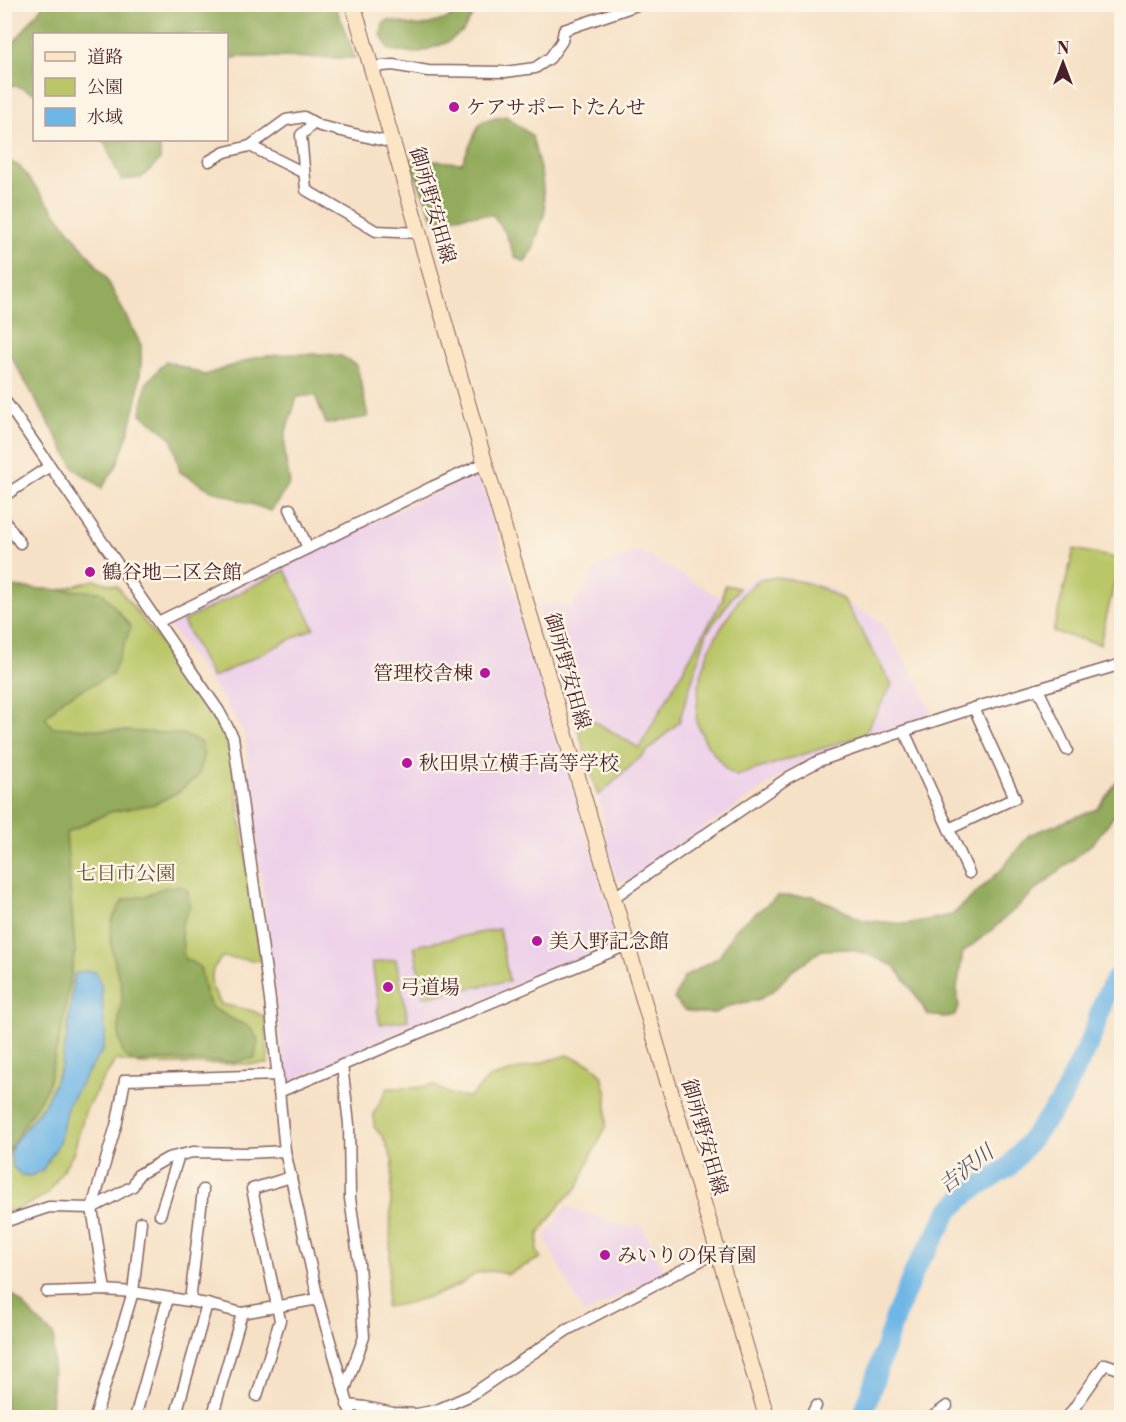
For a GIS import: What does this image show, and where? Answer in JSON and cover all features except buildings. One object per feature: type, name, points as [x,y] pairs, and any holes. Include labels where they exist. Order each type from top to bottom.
[{"type":"main road","name":"御所野安田線","points":[[353,4],[485,463],[767,1418]]},
{"type":"street","points":[[372,67],[393,65],[428,71],[505,72],[535,68],[550,58],[562,41],[564,30],[640,4]]},
{"type":"street","points":[[209,160],[225,152],[250,146],[286,120],[304,117],[320,126],[393,143]]},
{"type":"street","points":[[314,123],[301,135],[306,190],[376,231],[419,233]]},
{"type":"street","points":[[250,146],[304,172]]},
{"type":"street","points":[[4,399],[219,711],[233,737],[270,1000],[285,1151],[318,1299],[352,1418]]},
{"type":"street","points":[[158,622],[485,463]]},
{"type":"street","points":[[4,496],[50,466]]},
{"type":"street","points":[[290,509],[308,548]]},
{"type":"street","points":[[4,520],[20,543]]},
{"type":"street","points":[[613,898],[789,777],[819,761],[974,708],[1122,664]]},
{"type":"street","points":[[1038,689],[1068,750]]},
{"type":"street","points":[[949,829],[1015,798],[974,708]]},
{"type":"street","points":[[904,731],[969,873]]},
{"type":"street","points":[[279,1092],[627,945]]},
{"type":"street","points":[[342,1065],[349,1124],[350,1198],[359,1264],[364,1337],[344,1392]]},
{"type":"street","points":[[105,1290],[92,1208],[117,1122],[125,1080],[278,1074]]},
{"type":"street","points":[[4,1221],[49,1207],[92,1208],[134,1186],[138,1175],[168,1158],[179,1155],[193,1152],[285,1151]]},
{"type":"street","points":[[160,1215],[179,1155]]},
{"type":"street","points":[[257,1396],[280,1320],[252,1189],[291,1177]]},
{"type":"street","points":[[190,1302],[203,1190]]},
{"type":"street","points":[[95,1418],[133,1292],[141,1222]]},
{"type":"street","points":[[347,1405],[393,1413],[417,1414],[437,1410],[471,1395],[567,1330],[717,1252]]},
{"type":"street","points":[[47,1292],[105,1290],[133,1292],[207,1304],[242,1313],[318,1299]]},
{"type":"street","points":[[135,1418],[168,1298]]},
{"type":"street","points":[[175,1418],[207,1304]]},
{"type":"street","points":[[212,1418],[242,1313]]},
{"type":"street","points":[[1067,1418],[1105,1364],[1122,1370]]},
{"type":"street","points":[[810,1418],[816,1406]]},
{"type":"street","points":[[931,1418],[947,1406]]},
{"type":"shaded area","name":"秋田県立横手高等学校","points":[[479,471],[618,941],[286,1083],[244,733],[231,711],[170,626],[171,621]]},
{"type":"shaded area","points":[[640,551],[723,599],[639,748],[572,708],[549,636],[537,607],[555,602],[570,609],[597,566]]},
{"type":"shaded area","name":"秋田県立横手高等学校","points":[[763,576],[804,580],[834,590],[847,603],[880,621],[921,687],[932,715],[818,755],[790,769],[629,881],[617,881],[609,856],[598,796],[679,722],[707,632],[739,588]]},
{"type":"shaded area","name":"みいりの保育園","points":[[566,1206],[631,1228],[640,1223],[665,1273],[584,1314],[545,1238]]},
{"type":"green space","points":[[43,5],[335,5],[355,58],[228,59],[228,33],[33,33],[33,93],[17,86],[5,85],[5,54]]},
{"type":"green space","points":[[455,5],[479,5],[463,31],[446,43],[417,53],[389,50],[381,35],[383,24],[388,20],[423,26],[450,18]]},
{"type":"green space","points":[[506,116],[532,136],[542,178],[545,211],[534,247],[525,262],[515,257],[505,232],[493,215],[470,215],[434,220],[409,159],[462,163],[483,121]]},
{"type":"green space","points":[[102,141],[160,141],[160,160],[141,178],[121,180]]},
{"type":"green space","points":[[5,159],[19,166],[105,276],[141,345],[137,399],[129,431],[116,467],[102,488],[75,469],[5,346]]},
{"type":"green space","points":[[292,354],[341,356],[357,365],[368,417],[326,424],[315,395],[297,397],[285,435],[285,456],[290,483],[271,511],[209,489],[180,472],[172,438],[141,414],[146,384],[166,361],[205,375],[257,357]]},
{"type":"green space","points":[[1074,549],[1120,559],[1100,644],[1053,632]]},
{"type":"green space","points":[[285,570],[314,628],[212,678],[183,621]]},
{"type":"green space","points":[[777,577],[822,588],[844,600],[892,685],[864,735],[736,776],[726,769],[706,743],[696,721],[699,683],[708,652],[743,593],[759,580]]},
{"type":"green space","name":"七日市公園","points":[[94,580],[117,586],[208,704],[227,741],[233,766],[261,961],[222,957],[213,969],[211,985],[221,1004],[253,1011],[265,1017],[268,1064],[140,1064],[116,1060],[85,1112],[73,1154],[48,1194],[21,1208],[5,1211],[5,597],[50,593]]},
{"type":"green space","points":[[725,585],[739,588],[707,632],[679,722],[598,796],[572,708],[639,748],[723,599]]},
{"type":"green space","points":[[5,587],[102,592],[131,627],[112,675],[63,699],[45,718],[52,727],[182,734],[200,742],[204,754],[198,776],[178,792],[155,804],[110,812],[66,833],[75,951],[62,1027],[47,1088],[5,1156]]},
{"type":"green space","points":[[1121,776],[1121,807],[1093,843],[963,952],[957,988],[959,1007],[954,1016],[928,1015],[894,966],[849,949],[822,950],[792,971],[774,990],[760,999],[729,1006],[715,1013],[684,1010],[674,999],[684,977],[719,957],[735,929],[778,896],[813,896],[863,920],[906,924],[952,915],[1001,870],[1029,835],[1097,809]]},
{"type":"green space","points":[[181,886],[188,891],[190,906],[181,926],[184,958],[200,967],[206,995],[212,1008],[250,1027],[258,1040],[255,1058],[234,1062],[157,1060],[135,1063],[123,1054],[119,1039],[121,983],[110,940],[112,920],[123,900],[145,896],[163,888]]},
{"type":"green space","points":[[499,929],[509,981],[424,997],[414,946]]},
{"type":"green space","name":"弓道場","points":[[396,959],[408,1020],[380,1024],[372,963]]},
{"type":"green space","points":[[567,1055],[591,1064],[602,1075],[607,1095],[606,1127],[578,1187],[561,1203],[539,1234],[537,1251],[541,1258],[508,1274],[492,1271],[479,1272],[443,1292],[413,1302],[386,1307],[393,1162],[383,1137],[374,1127],[374,1113],[388,1088],[433,1085],[455,1095],[470,1097],[489,1078]]},
{"type":"green space","points":[[4,1286],[54,1336],[51,1415],[53,1417],[5,1417]]},
{"type":"water","points":[[86,971],[95,972],[101,984],[105,1035],[103,1050],[67,1107],[59,1143],[42,1171],[30,1176],[21,1175],[13,1167],[10,1154],[13,1144],[46,1102],[61,1067],[74,974]]},
{"type":"waterway","name":"吉沢川","points":[[862,1418],[895,1317],[917,1265],[949,1211],[969,1192],[1009,1167],[1060,1102],[1091,1039],[1104,1000],[1113,982],[1122,971]]},
{"type":"place","name":"ケアサポートたんせ","points":[[454,107]]},
{"type":"place","name":"鶴谷地二区会館","points":[[90,572]]},
{"type":"place","name":"管理校舎棟","points":[[485,673]]},
{"type":"place","name":"秋田県立横手高等学校","points":[[407,763]]},
{"type":"place","name":"美入野記念館","points":[[537,941]]},
{"type":"place","name":"弓道場","points":[[388,987]]},
{"type":"place","name":"みいりの保育園","points":[[605,1255]]}]
